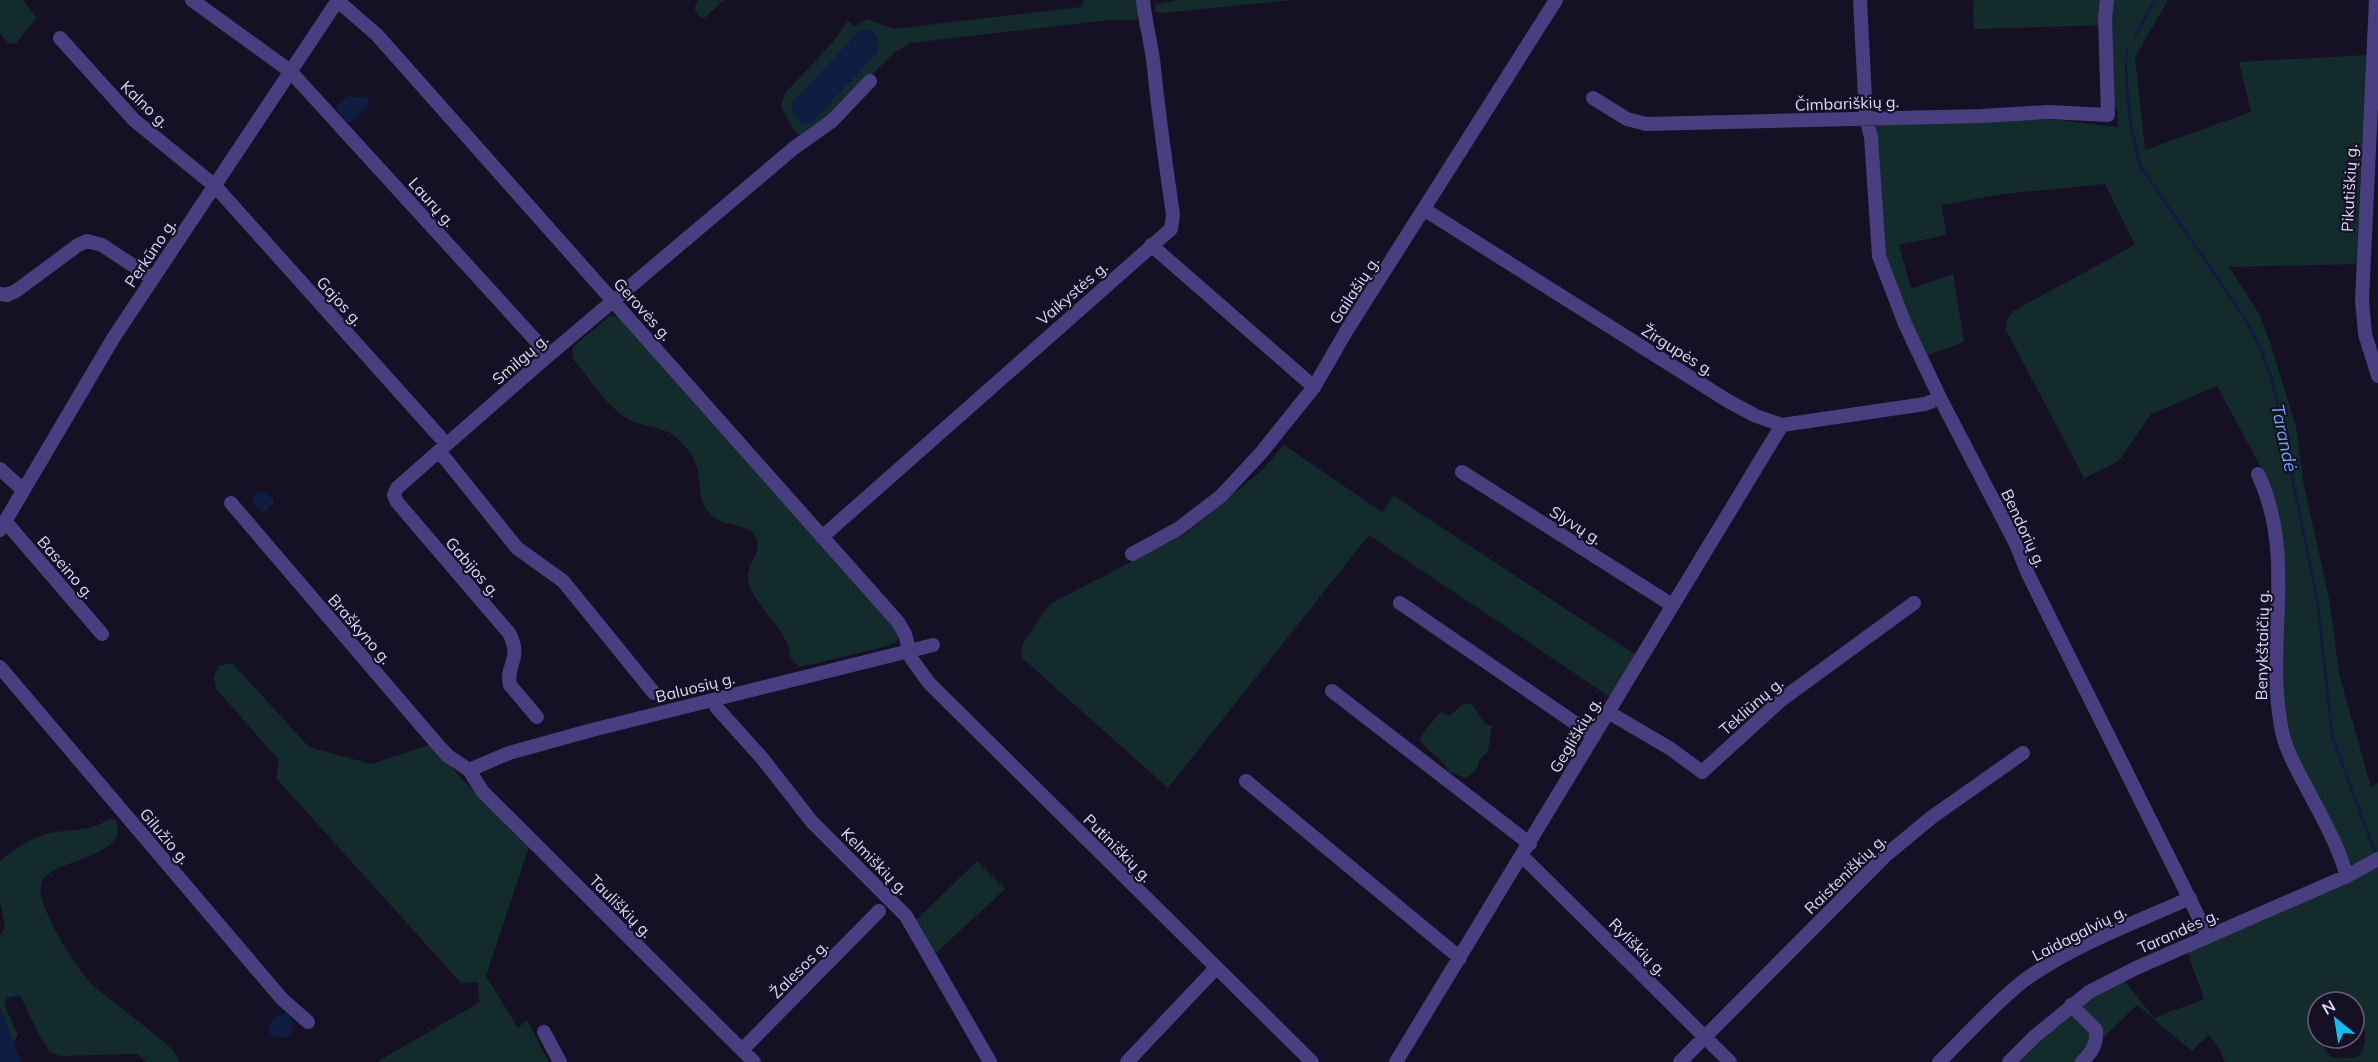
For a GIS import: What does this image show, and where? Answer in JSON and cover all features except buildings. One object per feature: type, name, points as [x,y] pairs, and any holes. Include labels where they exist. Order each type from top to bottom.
[{"type":"street","name":"Laurų g.","points":[[192,0],[290,71],[549,355]]},
{"type":"street","name":"Perkūno g.","points":[[3,526],[152,278],[338,0]]},
{"type":"street","name":"Gerovės g.","points":[[338,0],[377,35],[898,622],[905,634],[909,651]]},
{"type":"street","name":"Vaikystės g.","points":[[822,537],[1171,229],[1173,215],[1143,0]]},
{"type":"street","name":"Gailašių g.","points":[[1132,554],[1178,529],[1221,496],[1261,453],[1314,387],[1347,330],[1556,0]]},
{"type":"street","name":"Bendorių g.","points":[[1860,0],[1866,118],[1871,137],[1879,256],[1905,324],[1940,398],[2016,544],[2028,574],[2208,936]]},
{"type":"street","name":"Čimbariškių g.","points":[[1593,98],[1627,119],[1646,124],[1981,117],[2049,112],[2108,115],[2105,18],[2107,0]]},
{"type":"street","name":"Pikutiškių g.","points":[[2376,0],[2362,300],[2365,334],[2378,376]]},
{"type":"street","name":"Kalno g.","points":[[60,38],[134,120],[215,186]]},
{"type":"street","name":"Smilgų g.","points":[[439,451],[794,148],[832,121],[870,81]]},
{"type":"street","name":"Gajos g.","points":[[215,186],[440,437]]},
{"type":"street","name":"Žirgupės g.","points":[[1425,210],[1728,401],[1756,416],[1782,425],[1925,404],[1940,398]]},
{"type":"street","points":[[0,294],[7,295],[16,291],[69,251],[87,241],[102,245],[152,278]]},
{"type":"street","points":[[1151,245],[1314,387]]},
{"type":"street","name":"Gegliškių g.","points":[[1396,1062],[1782,425]]},
{"type":"street","points":[[439,451],[517,548],[563,581],[654,693]]},
{"type":"street","name":"Gabijos g.","points":[[439,451],[397,488],[394,495],[397,502],[509,633],[513,641],[515,657],[509,679],[510,685],[537,717]]},
{"type":"street","points":[[0,470],[23,490]]},
{"type":"street","name":"Slyvų g.","points":[[1462,472],[1672,605]]},
{"type":"street","name":"Benykštaičių g.","points":[[2258,474],[2272,511],[2278,543],[2275,692],[2282,730],[2290,754],[2340,852],[2347,876]]},
{"type":"street","name":"Braškyno g.","points":[[231,503],[437,744],[448,756],[469,770]]},
{"type":"street","name":"Baseino g.","points":[[3,526],[102,634]]},
{"type":"street","points":[[1400,603],[1594,736]]},
{"type":"street","name":"Tekliūnų g.","points":[[1608,712],[1671,749],[1702,772],[1781,700],[1914,603]]},
{"type":"street","name":"Baluosių g.","points":[[469,770],[509,753],[933,645]]},
{"type":"street","name":"Putiniškių g.","points":[[909,651],[914,664],[930,683],[1312,1062]]},
{"type":"street","name":"Gilužio g.","points":[[0,667],[282,999],[308,1022]]},
{"type":"street","points":[[1332,691],[1530,844]]},
{"type":"street","name":"Kelmiškių g.","points":[[713,700],[717,708],[756,750],[812,822],[906,916],[990,1062]]},
{"type":"street","name":"Raisteniškių g.","points":[[1680,1062],[1886,855],[1932,817],[2023,753]]},
{"type":"street","name":"Tauliškių g.","points":[[469,770],[483,792],[754,1062]]},
{"type":"street","points":[[1246,781],[1460,958]]},
{"type":"street","name":"Ryliškių g.","points":[[1522,856],[1730,1062]]},
{"type":"street","name":"Tarandės g.","points":[[2009,1062],[2071,1005],[2113,979],[2347,876],[2378,860]]},
{"type":"street","name":"Laidagalvių g.","points":[[1939,1062],[2021,983],[2040,970],[2105,936],[2190,898]]},
{"type":"street","name":"Žalesos g.","points":[[742,1050],[879,911]]},
{"type":"street","points":[[1127,1062],[1216,968]]},
{"type":"street","points":[[2071,1005],[2096,1030],[2097,1040],[2093,1050],[2082,1062]]},
{"type":"street","points":[[544,1032],[560,1062]]},
{"type":"green space","points":[[0,0],[23,0],[37,18],[15,44],[8,43],[0,33]]},
{"type":"green space","points":[[698,0],[724,0],[705,18],[696,12],[695,6]]},
{"type":"green space","points":[[1084,0],[1138,0],[1140,18],[910,43],[895,52],[816,130],[801,136],[794,131],[781,107],[785,93],[833,42],[848,21],[855,26],[867,19],[893,29],[1081,7]]},
{"type":"green space","points":[[1177,0],[1293,0],[1162,13],[1155,11],[1155,5]]},
{"type":"green space","points":[[1973,0],[2168,0],[2135,57],[2145,150],[2251,112],[2239,62],[2367,55],[2356,264],[2229,267],[2259,314],[2296,427],[2303,481],[2330,603],[2339,674],[2371,787],[2378,783],[2378,855],[2361,864],[2353,865],[2350,861],[2294,754],[2281,715],[2273,506],[2266,477],[2217,386],[2151,414],[2120,459],[2084,478],[2006,330],[2007,320],[2013,311],[2135,245],[2105,184],[2003,194],[1942,205],[1946,235],[1899,245],[1911,289],[1953,274],[1964,342],[1925,356],[1900,300],[1881,240],[1876,121],[2059,120],[2118,127],[2117,109],[2113,108],[2109,25],[1974,29]]},
{"type":"green space","points":[[610,316],[619,317],[896,627],[899,637],[896,642],[888,646],[800,667],[793,661],[782,634],[750,587],[748,573],[757,547],[755,536],[746,528],[722,522],[711,515],[702,499],[694,460],[681,442],[667,432],[634,422],[620,413],[605,399],[573,359],[572,350],[575,345]]},
{"type":"green space","points":[[1284,445],[1382,512],[1394,496],[1636,655],[1610,697],[1369,535],[1168,788],[1021,657],[1023,643],[1050,604],[1185,534],[1261,471]]},
{"type":"green space","points":[[232,663],[309,747],[371,764],[432,744],[464,781],[530,844],[486,976],[518,1028],[527,1020],[549,1062],[377,1062],[480,1002],[477,982],[461,983],[276,778],[279,760],[216,689],[214,677],[219,666]]},
{"type":"green space","points":[[1471,703],[1484,723],[1492,726],[1488,752],[1481,758],[1475,771],[1466,778],[1449,772],[1419,739],[1440,712],[1449,716],[1461,706]]},
{"type":"green space","points":[[109,819],[115,820],[118,832],[113,842],[90,856],[50,873],[42,881],[43,903],[66,949],[90,982],[172,1049],[180,1062],[146,1062],[137,1054],[60,1056],[50,1052],[40,1037],[20,995],[7,998],[4,1004],[18,1035],[13,1042],[0,1007],[0,935],[5,927],[0,903],[0,861],[37,837],[88,828]]},
{"type":"green space","points":[[977,861],[1005,889],[934,955],[914,922]]},
{"type":"green space","points":[[2378,864],[2378,1062],[2225,1062],[2220,1050],[2209,1035],[2192,1051],[2137,1005],[2078,1062],[2020,1062],[2046,1033],[2088,999],[2123,979],[2154,1018],[2204,999],[2187,951]]},
{"type":"water","points":[[867,29],[874,32],[878,38],[878,52],[811,123],[802,125],[792,112],[792,102],[861,30]]},
{"type":"water","points":[[348,95],[356,98],[366,96],[369,100],[368,105],[351,122],[346,121],[336,108]]},
{"type":"water","points":[[264,491],[275,502],[264,512],[260,511],[251,501],[257,493]]},
{"type":"water","points":[[0,1007],[21,1062],[0,1062]]},
{"type":"water","points":[[287,1013],[293,1022],[291,1035],[284,1038],[271,1035],[268,1030],[272,1021]]},
{"type":"waterway","name":"Tarandė","points":[[2135,36],[2155,0]]},
{"type":"waterway","name":"Tarandė","points":[[2128,49],[2126,68],[2129,111],[2141,167],[2244,317],[2260,347],[2273,383],[2318,604],[2332,736],[2376,855]]}]
